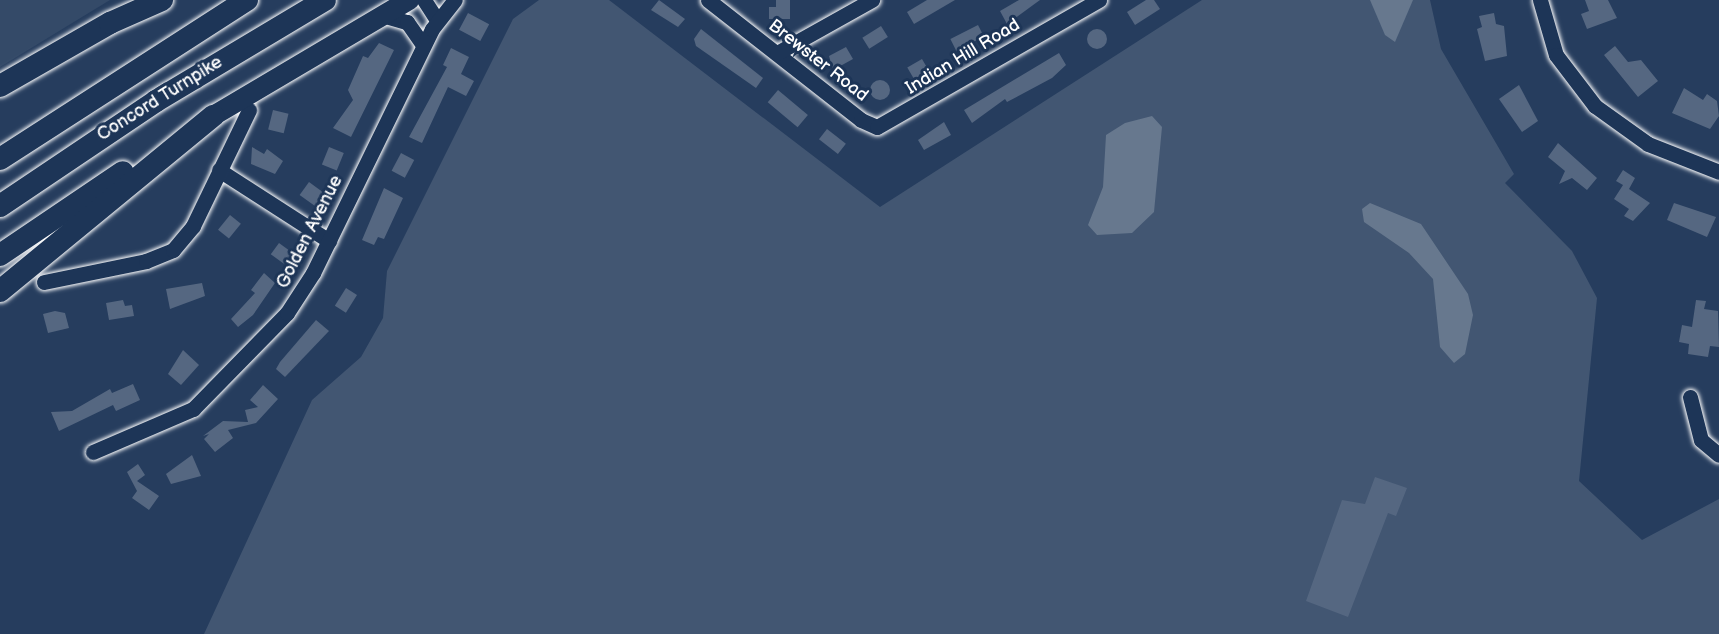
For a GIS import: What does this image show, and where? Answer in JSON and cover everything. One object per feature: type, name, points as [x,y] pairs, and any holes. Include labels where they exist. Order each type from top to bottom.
[{"type":"highway","points":[[0,86],[110,23],[162,0]]},
{"type":"highway","points":[[0,159],[247,0]]},
{"type":"highway","name":"Concord Turnpike","points":[[0,206],[183,84],[325,0]]},
{"type":"highway","points":[[0,255],[213,116]]},
{"type":"highway","points":[[0,291],[213,116]]},
{"type":"main road","points":[[110,23],[146,0]]},
{"type":"main road","points":[[213,116],[409,0]]},
{"type":"street","points":[[424,0],[437,20],[455,0]]},
{"type":"street","name":"Brewster Road","points":[[708,0],[877,127]]},
{"type":"street","points":[[777,53],[872,0]]},
{"type":"street","name":"Indian Hill Road","points":[[877,127],[1099,0]]},
{"type":"street","points":[[1540,0],[1556,55],[1595,106],[1648,144],[1719,172]]},
{"type":"street","points":[[382,15],[403,19],[423,45]]},
{"type":"street","name":"Golden Avenue","points":[[93,452],[200,404],[294,304],[329,241],[437,20]]},
{"type":"street","points":[[44,282],[163,255],[186,237],[249,110]]},
{"type":"street","points":[[219,170],[329,241]]},
{"type":"street","points":[[1690,397],[1701,440],[1719,455]]},
{"type":"shaded area","points":[[0,0],[110,0],[0,67]]},
{"type":"shaded area","points":[[539,0],[609,0],[880,207],[1202,0],[1430,0],[1441,49],[1514,174],[1505,183],[1572,251],[1597,298],[1579,481],[1642,540],[1719,499],[1719,634],[204,634],[312,400],[361,357],[383,318],[387,271],[513,19]]},
{"type":"shaded area","points":[[1370,0],[1413,0],[1395,42],[1385,35]]},
{"type":"shaded area","points":[[1152,116],[1162,127],[1154,212],[1132,233],[1097,235],[1088,225],[1103,187],[1106,135],[1125,123]]},
{"type":"shaded area","points":[[1370,203],[1421,224],[1468,294],[1473,315],[1465,354],[1454,363],[1440,347],[1433,279],[1409,253],[1364,222],[1362,209]]},
{"type":"building","points":[[659,0],[685,19],[678,27],[651,10]]},
{"type":"building","points":[[776,0],[790,0],[790,19],[769,19],[769,7],[776,7]]},
{"type":"building","points":[[927,0],[955,0],[914,24],[907,12]]},
{"type":"building","points":[[1019,0],[1040,0],[1007,24],[1000,11]]},
{"type":"building","points":[[1146,0],[1154,0],[1160,9],[1135,25],[1127,12]]},
{"type":"building","points":[[1585,0],[1608,0],[1617,18],[1587,29],[1581,14],[1589,11]]},
{"type":"building","points":[[468,13],[489,24],[480,41],[459,30]]},
{"type":"building","points":[[1494,13],[1496,24],[1504,26],[1507,56],[1485,61],[1477,29],[1482,27],[1479,16]]},
{"type":"building","points":[[978,25],[984,37],[956,51],[950,39]]},
{"type":"building","points":[[881,26],[888,37],[869,49],[862,38]]},
{"type":"building","points":[[701,29],[763,78],[756,88],[696,46],[694,39]]},
{"type":"building","points":[[1093,29],[1101,29],[1107,35],[1107,43],[1101,49],[1093,49],[1087,43],[1087,35]]},
{"type":"building","points":[[379,43],[394,50],[351,137],[333,128],[353,100],[348,90],[363,56],[368,58]]},
{"type":"building","points":[[1615,46],[1628,62],[1641,60],[1658,81],[1638,97],[1604,55]]},
{"type":"building","points":[[846,47],[853,59],[833,70],[829,56]]},
{"type":"building","points":[[451,48],[469,57],[461,74],[474,81],[466,96],[448,87],[422,143],[409,137],[447,67],[443,65]]},
{"type":"building","points":[[1059,53],[1066,65],[1052,78],[1007,102],[1005,99],[972,123],[964,110]]},
{"type":"building","points":[[922,59],[929,71],[914,80],[907,68]]},
{"type":"building","points":[[876,80],[884,80],[890,86],[890,94],[884,100],[876,100],[870,94],[870,86]]},
{"type":"building","points":[[1519,85],[1538,121],[1522,132],[1499,99]]},
{"type":"building","points":[[1684,88],[1703,100],[1707,94],[1717,101],[1719,116],[1710,129],[1672,113]]},
{"type":"building","points":[[778,90],[808,115],[798,127],[768,102]]},
{"type":"building","points":[[273,110],[289,114],[284,133],[268,129]]},
{"type":"building","points":[[944,122],[951,135],[924,150],[918,140]]},
{"type":"building","points":[[827,129],[846,144],[838,154],[819,139]]},
{"type":"building","points":[[1558,143],[1597,178],[1587,190],[1572,178],[1559,184],[1565,171],[1548,157]]},
{"type":"building","points":[[252,147],[264,154],[267,149],[283,161],[275,174],[251,164]]},
{"type":"building","points":[[329,147],[344,153],[337,171],[322,165]]},
{"type":"building","points":[[401,153],[414,160],[405,178],[392,171]]},
{"type":"building","points":[[1623,170],[1635,178],[1629,189],[1650,203],[1633,221],[1624,216],[1629,209],[1614,199],[1623,185],[1616,181]]},
{"type":"building","points":[[309,182],[324,193],[315,206],[300,195]]},
{"type":"building","points":[[384,188],[403,198],[384,239],[378,237],[374,245],[362,240]]},
{"type":"building","points":[[1674,203],[1716,217],[1707,237],[1667,220]]},
{"type":"building","points":[[230,215],[241,224],[229,239],[218,230]]},
{"type":"building","points":[[279,243],[293,253],[285,264],[271,254]]},
{"type":"building","points":[[264,273],[275,283],[253,315],[238,327],[231,319],[255,293],[251,290]]},
{"type":"building","points":[[202,283],[205,296],[170,309],[166,289]]},
{"type":"building","points":[[346,288],[357,295],[346,313],[335,306]]},
{"type":"building","points":[[123,300],[125,306],[132,305],[134,316],[109,320],[106,303]]},
{"type":"building","points":[[1696,300],[1706,301],[1704,309],[1718,311],[1719,347],[1710,346],[1708,357],[1688,354],[1689,344],[1679,342],[1682,325],[1692,327]]},
{"type":"building","points":[[55,311],[65,313],[69,328],[48,333],[43,314]]},
{"type":"building","points":[[316,320],[329,331],[285,377],[276,369]]},
{"type":"building","points":[[183,350],[199,365],[181,385],[168,374]]},
{"type":"building","points":[[133,384],[140,400],[116,411],[113,405],[59,431],[51,412],[72,411],[110,389],[112,393]]},
{"type":"building","points":[[263,385],[278,399],[256,423],[228,430],[233,438],[215,452],[204,439],[209,434],[203,436],[223,421],[248,422],[245,410],[258,407],[250,400]]},
{"type":"building","points":[[192,455],[201,476],[171,484],[166,474]]},
{"type":"building","points":[[138,464],[145,475],[137,481],[159,496],[149,510],[132,498],[137,491],[127,472]]},
{"type":"building","points":[[1375,477],[1407,488],[1396,516],[1388,513],[1348,617],[1306,601],[1342,500],[1365,504]]}]
